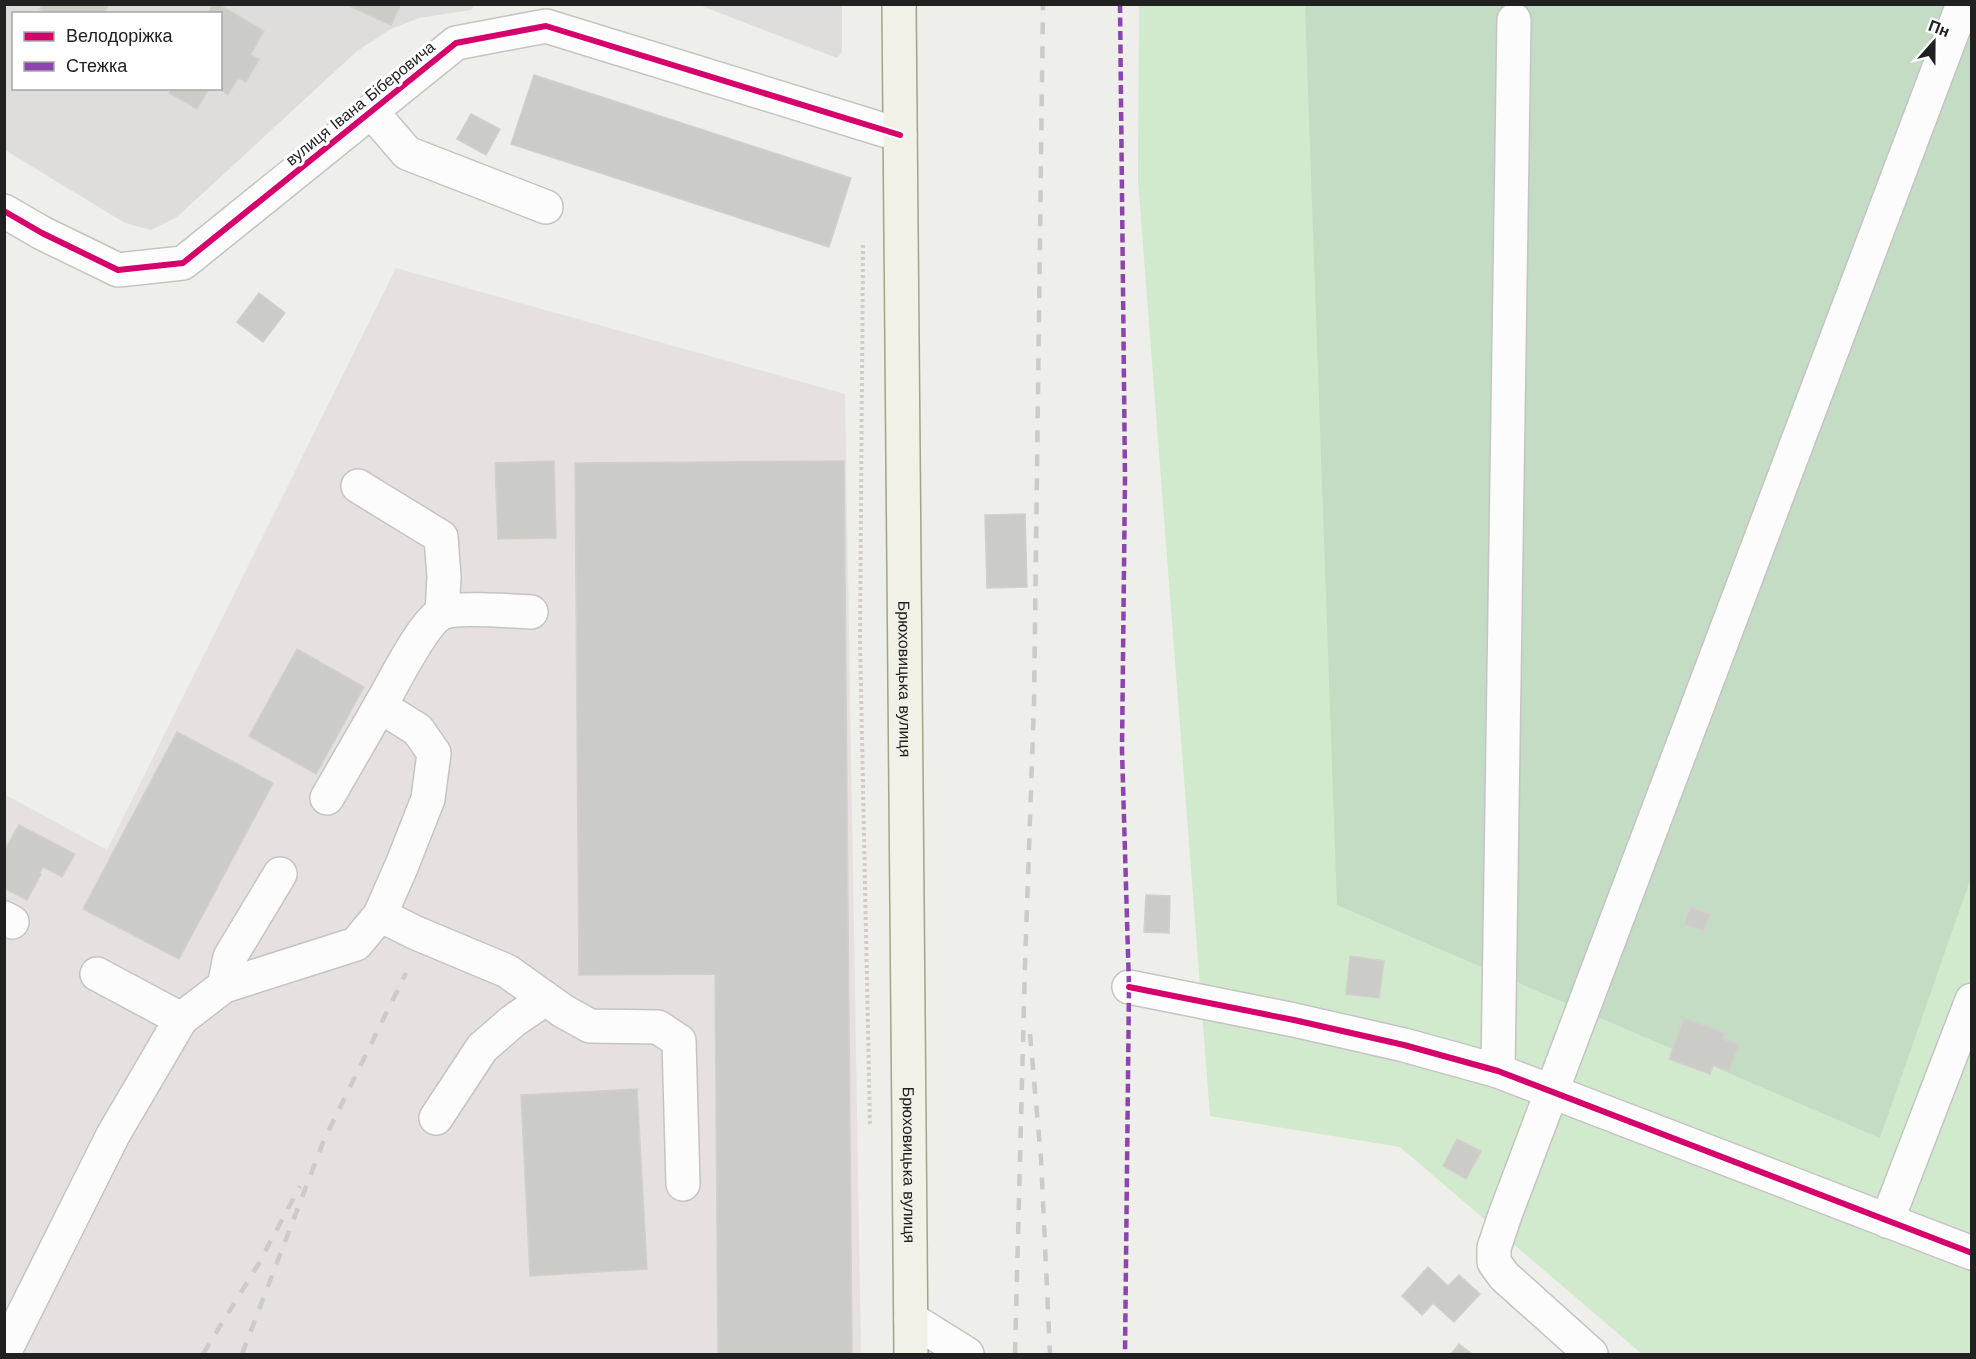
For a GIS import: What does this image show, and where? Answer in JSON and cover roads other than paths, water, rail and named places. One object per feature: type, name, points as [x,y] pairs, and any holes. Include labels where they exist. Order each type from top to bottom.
[{"type":"main road","name":"Брюховицька вулиця","points":[[899,4],[911,1354]]},
{"type":"street","points":[[1591,1354],[1504,1276],[1494,1262],[1494,1248],[1963,4]]},
{"type":"street","name":"вулиця Івана Біберовича","points":[[4,211],[42,233],[118,270],[183,263],[456,43],[539,15],[900,135]]},
{"type":"street","points":[[1498,1071],[1514,20]]},
{"type":"street","points":[[371,111],[407,153],[546,207]]},
{"type":"street","points":[[358,486],[441,537],[444,577],[442,613]]},
{"type":"street","points":[[327,798],[428,625],[442,613],[456,611],[531,612]]},
{"type":"street","points":[[4,1353],[113,1135],[181,1019],[224,986],[356,944],[380,915],[428,799],[434,753],[418,730],[380,706]]},
{"type":"street","points":[[224,986],[230,957],[280,874]]},
{"type":"street","points":[[380,915],[416,933],[507,971],[563,1011],[590,1026],[658,1027],[679,1041],[683,1184]]},
{"type":"street","points":[[97,974],[181,1019]]},
{"type":"street","points":[[1129,987],[1404,1045],[1498,1071],[1971,1253]]},
{"type":"street","points":[[436,1118],[482,1048],[513,1021],[545,999]]},
{"type":"street","points":[[1887,1221],[1971,1000]]},
{"type":"street","points":[[911,1318],[967,1354]]},
{"type":"railway","points":[[1015,1354],[1034,703],[1043,4]]},
{"type":"railway","points":[[242,1354],[324,1140],[406,973]]},
{"type":"railway","points":[[1030,1034],[1041,1159],[1050,1354]]},
{"type":"railway","points":[[203,1354],[259,1263],[300,1186]]}]
